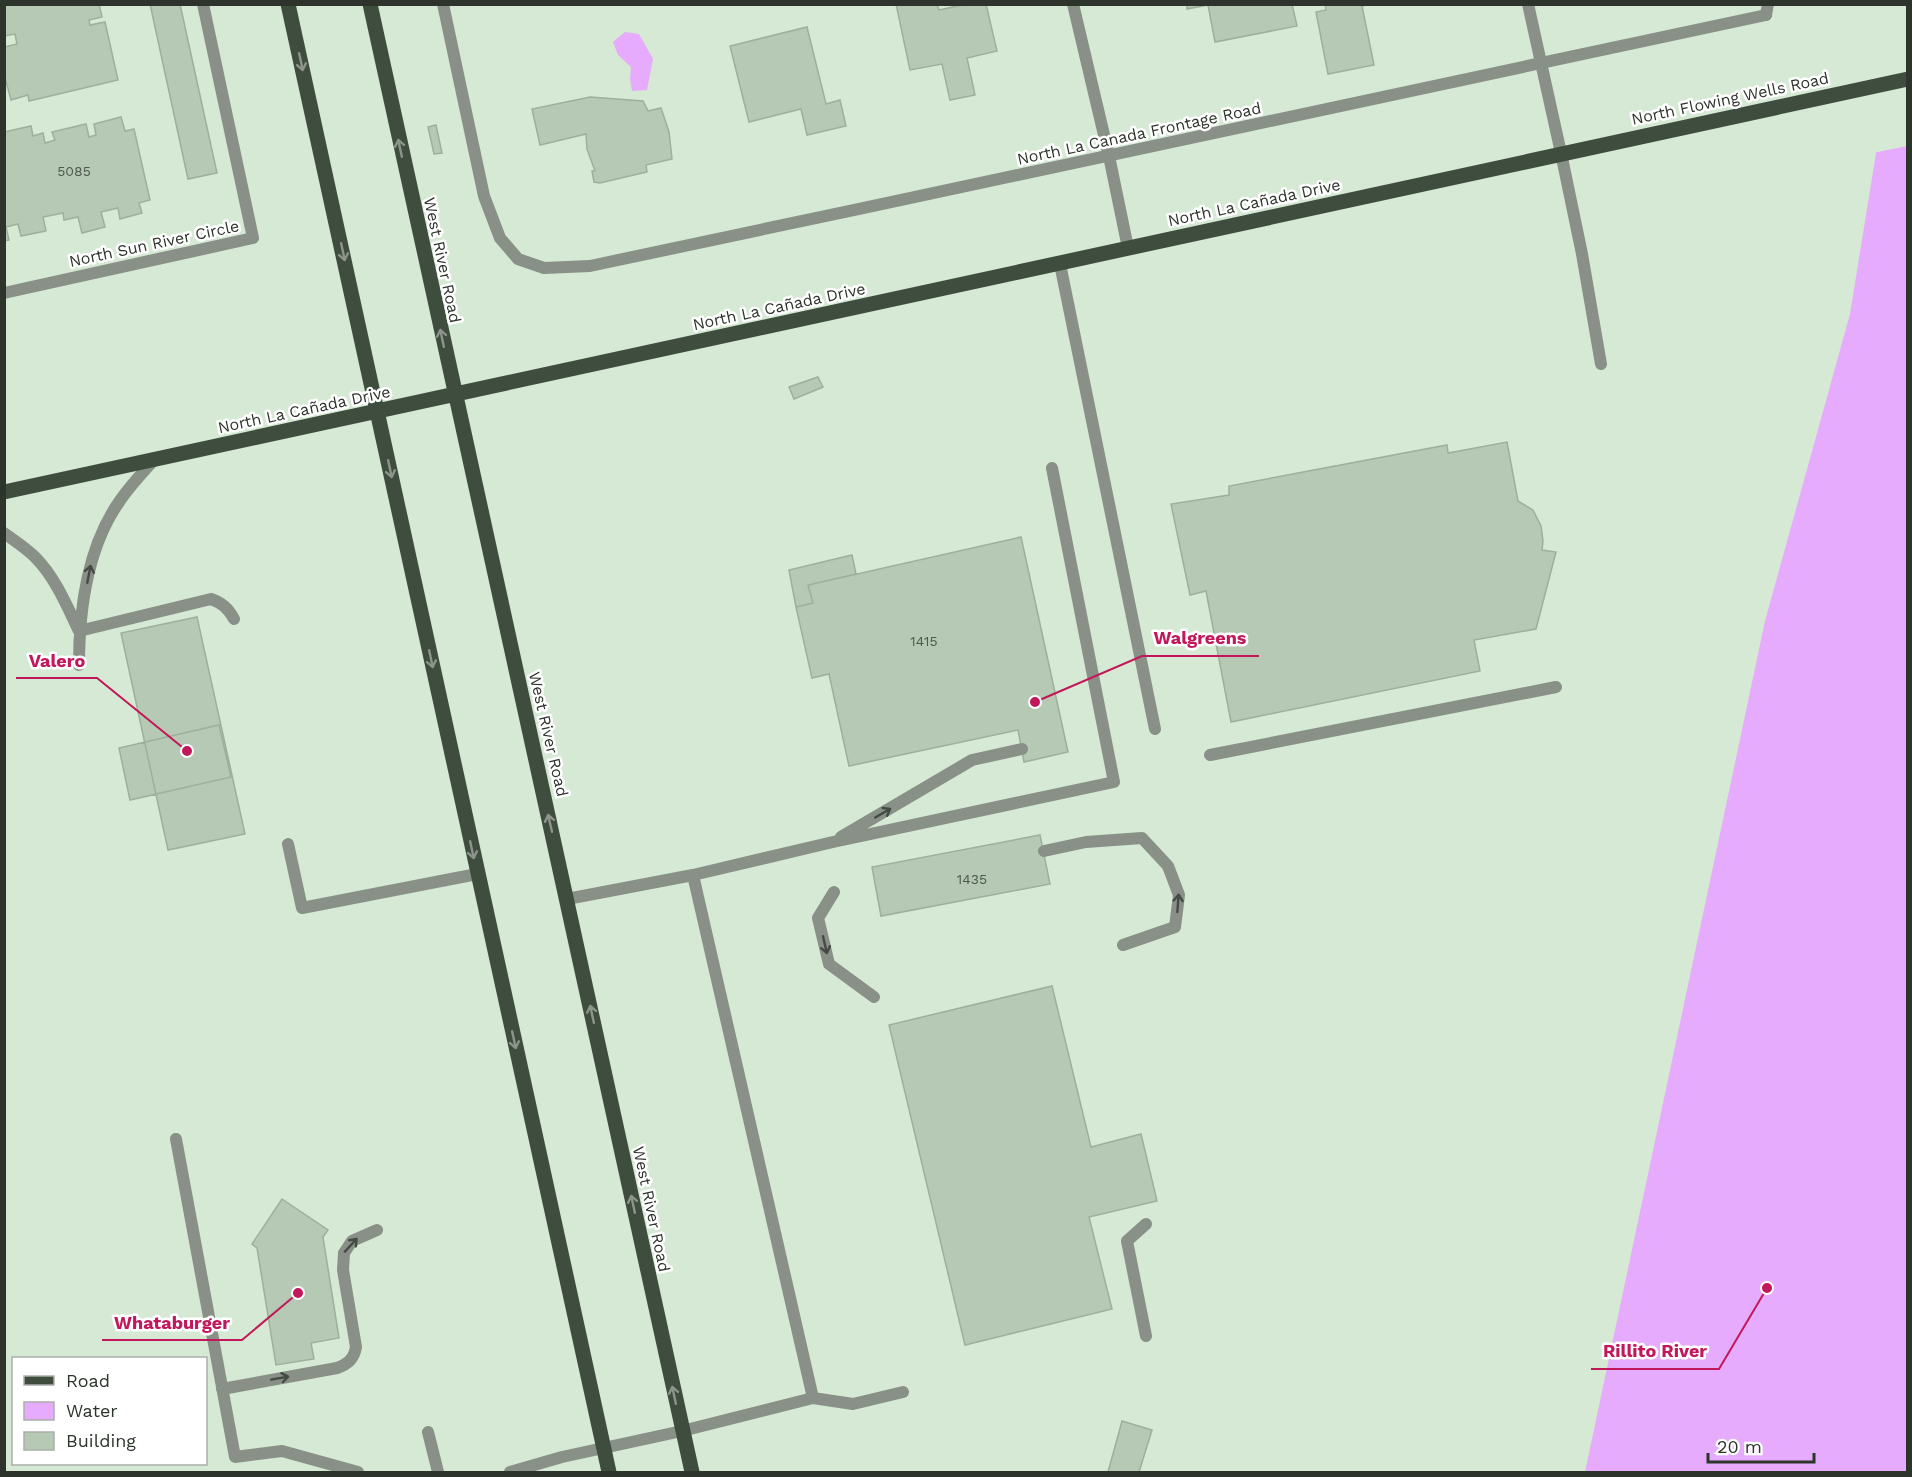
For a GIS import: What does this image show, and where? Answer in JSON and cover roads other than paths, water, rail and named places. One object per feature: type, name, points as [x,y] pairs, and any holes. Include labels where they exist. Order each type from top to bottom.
[{"type":"main road","points":[[288,4],[609,1473]]},
{"type":"main road","name":"West River Road","points":[[370,4],[454,396],[567,899],[692,1473]]},
{"type":"main road","name":"North Flowing Wells Road","points":[[1561,153],[1908,79]]},
{"type":"main road","name":"North La Cañada Drive","points":[[4,492],[454,396],[1561,153]]},
{"type":"street","name":"North Sun River Circle","points":[[4,293],[253,238],[203,4]]},
{"type":"street","name":"North La Canada Frontage Road","points":[[442,4],[484,196],[500,238],[518,259],[544,267],[590,266],[1308,115],[1767,10]]},
{"type":"street","points":[[1073,4],[1128,248]]},
{"type":"street","points":[[1528,4],[1582,254],[1601,364]]},
{"type":"street","points":[[1060,264],[1155,729]]},
{"type":"street","points":[[79,664],[79,631],[93,556],[104,527],[119,502],[154,459]]},
{"type":"street","points":[[567,899],[693,875],[833,842],[1114,782],[1052,468]]},
{"type":"street","points":[[4,533],[35,557],[45,569],[61,593],[79,631]]},
{"type":"street","points":[[79,631],[211,598],[228,608],[234,619]]},
{"type":"street","points":[[1210,755],[1556,687]]},
{"type":"street","points":[[833,842],[972,760],[1022,749]]},
{"type":"street","points":[[1044,851],[1086,842],[1142,838],[1168,866],[1179,895],[1175,927],[1123,945]]},
{"type":"street","points":[[288,844],[302,908],[477,874]]},
{"type":"street","points":[[693,875],[813,1398]]},
{"type":"street","points":[[834,892],[818,918],[829,964],[874,997]]},
{"type":"street","points":[[176,1139],[235,1457],[282,1451],[358,1473]]},
{"type":"street","points":[[1146,1224],[1127,1241],[1146,1336]]},
{"type":"street","points":[[222,1389],[337,1368],[350,1361],[355,1355],[356,1347],[344,1270],[344,1253],[352,1241],[377,1230]]},
{"type":"street","points":[[510,1473],[603,1448],[813,1398],[852,1404],[903,1392]]},
{"type":"street","points":[[428,1432],[438,1473]]},
{"type":"water","points":[[1900,5],[1907,5],[1907,1472],[1585,1472],[1765,621],[1850,314]]},
{"type":"water","points":[[625,32],[639,34],[653,59],[647,90],[632,91],[631,67],[618,55],[613,42]]},
{"type":"place","name":"Walgreens","points":[[1035,702]]},
{"type":"place","name":"Valero","points":[[187,751]]},
{"type":"place","name":"Rillito River","points":[[1767,1288]]},
{"type":"place","name":"Whataburger","points":[[298,1293]]}]
